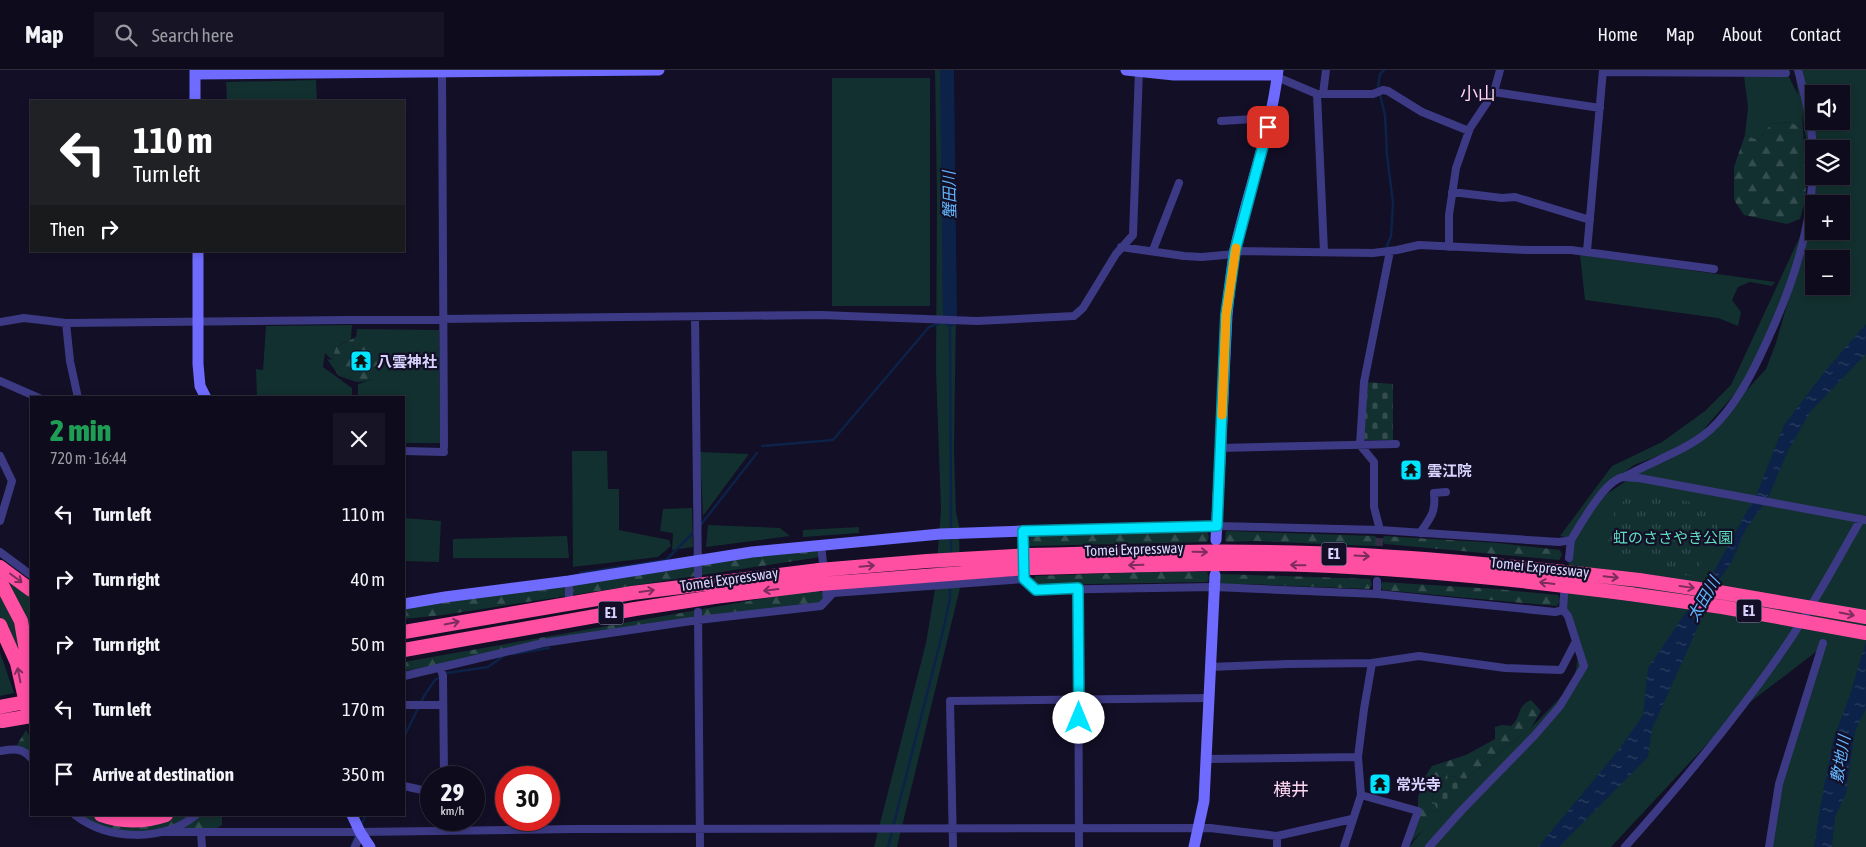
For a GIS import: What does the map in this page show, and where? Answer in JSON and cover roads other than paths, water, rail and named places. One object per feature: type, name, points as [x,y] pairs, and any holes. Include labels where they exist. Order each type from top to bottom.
[{"type":"highway","name":"Tomei Expressway","points":[[405,650],[714,597],[820,584],[1192,552],[1362,555],[1537,569],[1639,580],[1735,594],[1866,617]]},
{"type":"highway","name":"Tomei Expressway","points":[[405,632],[632,593],[819,570],[927,560],[1027,567],[1192,564],[1305,565],[1537,582],[1722,607],[1866,633]]},
{"type":"highway","points":[[0,567],[30,589]]},
{"type":"highway","points":[[0,581],[21,621],[30,675]]},
{"type":"highway","points":[[0,625],[17,663],[30,719]]},
{"type":"highway","points":[[405,655],[524,628]]},
{"type":"highway","points":[[0,707],[30,701]]},
{"type":"highway","points":[[1,722],[30,716]]},
{"type":"highway","points":[[106,816],[130,821],[149,820],[163,816]]},
{"type":"street","points":[[195,100],[195,72],[659,70]]},
{"type":"street","points":[[1126,70],[1174,75],[1277,74],[1320,94],[1373,94],[1383,90],[1388,91],[1422,112],[1469,131]]},
{"type":"street","points":[[1324,252],[1320,94],[1326,70]]},
{"type":"street","points":[[1449,247],[1452,192],[1456,168],[1469,131],[1494,92],[1500,70]]},
{"type":"street","points":[[1569,558],[1572,540],[1596,501],[1618,479],[1691,444],[1710,430],[1727,411],[1757,364],[1774,326],[1798,261],[1811,208],[1813,178],[1812,136],[1808,107],[1798,70]]},
{"type":"street","points":[[0,322],[24,318],[66,323],[821,315],[977,321],[1074,316],[1083,308],[1116,254],[1133,235],[1139,71]]},
{"type":"street","points":[[1587,251],[1603,71],[1786,73]]},
{"type":"street","points":[[405,451],[444,450],[442,72]]},
{"type":"street","points":[[1216,540],[1226,315],[1235,252],[1270,118],[1277,74]]},
{"type":"street","points":[[1494,92],[1600,108]]},
{"type":"street","points":[[1220,121],[1270,118]]},
{"type":"street","points":[[1153,250],[1179,183]]},
{"type":"street","points":[[1452,192],[1502,198],[1515,197],[1590,220]]},
{"type":"street","points":[[1122,247],[1202,257],[1235,252],[1373,253],[1419,245],[1587,251],[1714,268]]},
{"type":"street","points":[[1380,530],[1374,507],[1374,462],[1360,445],[1364,382],[1390,251]]},
{"type":"street","points":[[198,252],[200,386],[205,396]]},
{"type":"street","points":[[695,317],[698,575]]},
{"type":"street","points":[[66,323],[70,361],[78,396]]},
{"type":"street","points":[[0,381],[34,396]]},
{"type":"street","points":[[1220,448],[1396,444]]},
{"type":"street","points":[[0,456],[12,481],[0,521]]},
{"type":"street","points":[[1624,477],[1639,478],[1863,520],[1787,644],[1719,736],[1625,847]]},
{"type":"street","points":[[1420,533],[1433,514],[1435,506],[1434,493],[1446,492]]},
{"type":"street","points":[[405,604],[569,581],[752,552],[958,533],[1217,526],[1380,530],[1559,542],[1572,540]]},
{"type":"street","points":[[1023,531],[1027,567],[1036,590],[1078,588],[1214,588],[1377,594],[1555,612],[1563,610]]},
{"type":"street","points":[[821,545],[828,599]]},
{"type":"street","points":[[0,552],[30,573]]},
{"type":"street","points":[[405,676],[543,643],[698,616],[821,606],[833,593],[956,583],[1027,567]]},
{"type":"street","points":[[1194,847],[1200,828],[1204,801],[1215,575]]},
{"type":"street","points":[[569,581],[569,596]]},
{"type":"street","points":[[1377,581],[1377,594]]},
{"type":"street","points":[[1078,588],[1079,847]]},
{"type":"street","points":[[1429,847],[1560,706],[1584,666],[1568,616],[1563,610],[1564,595]]},
{"type":"street","points":[[698,616],[700,847]]},
{"type":"street","points":[[570,630],[571,639]]},
{"type":"street","points":[[1210,667],[1372,663],[1420,656],[1505,668],[1561,670],[1576,641]]},
{"type":"street","points":[[1769,847],[1780,784],[1822,643]]},
{"type":"street","points":[[1344,847],[1361,795],[1358,757],[1372,663]]},
{"type":"street","points":[[440,666],[443,676],[444,766]]},
{"type":"street","points":[[953,847],[950,701],[1209,698]]},
{"type":"street","points":[[405,705],[443,705]]},
{"type":"street","points":[[0,751],[15,748],[22,750],[30,757]]},
{"type":"street","points":[[1206,759],[1358,757]]},
{"type":"street","points":[[405,786],[420,790]]},
{"type":"street","points":[[1361,795],[1418,811],[1405,847]]},
{"type":"street","points":[[77,816],[93,826],[114,833],[144,835],[182,825],[195,816]]},
{"type":"street","points":[[352,816],[370,847]]},
{"type":"street","points":[[485,831],[1200,828],[1277,836],[1352,819]]},
{"type":"street","points":[[160,832],[361,833],[444,831]]},
{"type":"street","points":[[201,833],[202,847]]},
{"type":"street","points":[[355,847],[361,833]]},
{"type":"street","points":[[1277,836],[1277,847]]},
{"type":"water","name":"太田川","points":[[1866,324],[1866,354],[1810,412],[1788,451],[1768,498],[1746,529],[1731,563],[1719,580],[1652,729],[1648,757],[1559,847],[1538,847],[1617,752],[1643,715],[1648,668],[1714,571],[1757,493],[1784,425],[1826,370]]},
{"type":"water","name":"敷地川","points":[[1866,641],[1866,708],[1855,732],[1846,793],[1835,817],[1832,847],[1814,847],[1833,740],[1851,692]]},
{"type":"waterway","name":"蟹田川","points":[[947,70],[950,320]]},
{"type":"waterway","points":[[1384,70],[1380,74],[1378,87],[1385,115],[1387,155],[1393,203],[1391,236],[1387,246]]},
{"type":"waterway","points":[[950,321],[951,531]]},
{"type":"waterway","points":[[762,446],[833,440],[929,327],[941,323]]},
{"type":"waterway","points":[[699,527],[757,453]]},
{"type":"waterway","points":[[580,573],[666,560],[695,531]]},
{"type":"waterway","points":[[951,536],[951,556]]},
{"type":"waterway","points":[[888,847],[944,627],[950,598],[950,586]]},
{"type":"waterway","points":[[513,654],[549,648]]},
{"type":"waterway","points":[[405,735],[424,696],[435,680],[447,673],[488,667],[505,655]]},
{"type":"waterway","points":[[361,825],[366,816]]},
{"type":"waterway","points":[[351,847],[355,837]]},
{"type":"tunnel","points":[[1378,558],[1380,530]]},
{"type":"place","name":"八雲神社","points":[[361,361]]},
{"type":"place","name":"雲江院","points":[[1411,470]]},
{"type":"place","name":"常光寺","points":[[1380,784]]},
{"type":"district","name":"小山","points":[[1478,93]]},
{"type":"district","name":"横井","points":[[1291,789]]},
{"type":"park label","name":"虹のささやき公園","points":[[1673,537]]}]
